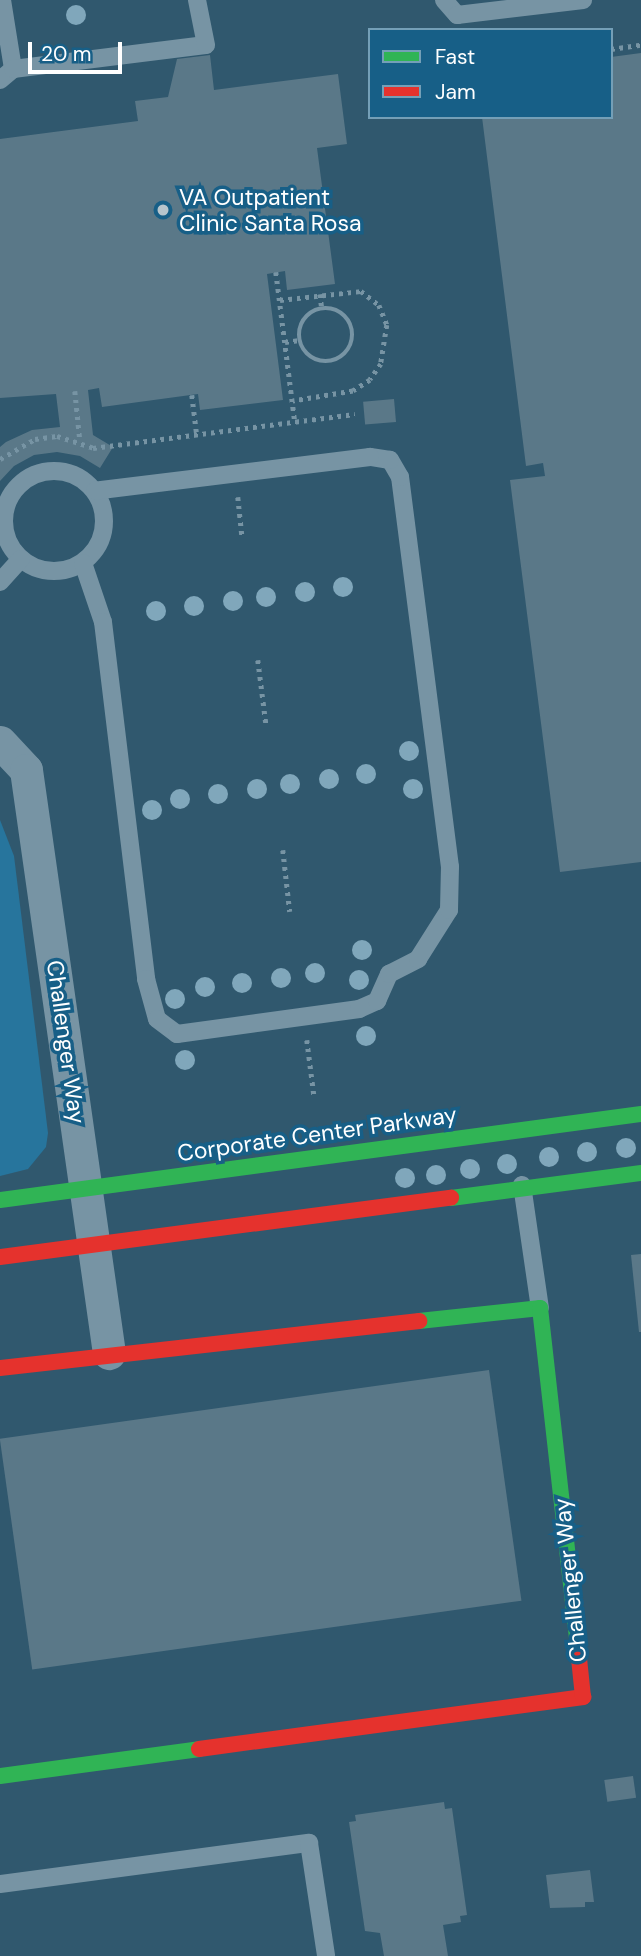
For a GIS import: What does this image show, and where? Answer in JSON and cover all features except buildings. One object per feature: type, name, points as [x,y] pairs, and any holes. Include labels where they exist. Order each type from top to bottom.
[{"type":"street","name":"Challenger Way","points":[[0,742],[26,770],[96,1244],[109,1353]]},
{"type":"street","name":"Corporate Center Parkway","points":[[0,1199],[641,1114]]},
{"type":"street","points":[[0,1257],[522,1185],[641,1173]]},
{"type":"street","name":"Challenger Way","points":[[0,1776],[583,1696],[540,1308]]},
{"type":"street","points":[[0,1368],[109,1353],[540,1308]]},
{"type":"lane","points":[[2,0],[6,75],[206,45],[197,0]]},
{"type":"lane","points":[[444,0],[457,15],[583,0]]},
{"type":"lane","points":[[83,562],[103,622],[146,979],[157,1019],[177,1034],[359,1009],[377,1001],[389,974],[418,959],[449,909],[450,867],[400,477],[390,460],[370,457],[95,491]]},
{"type":"lane","points":[[69,472],[95,491],[105,522],[94,551],[83,562],[52,571],[21,559],[10,546],[2,512],[16,489],[35,474],[69,472]]},
{"type":"lane","points":[[0,582],[21,559]]},
{"type":"lane","points":[[522,1185],[540,1308]]},
{"type":"lane","points":[[0,1884],[309,1843],[326,1956]]},
{"type":"path","points":[[613,49],[641,45]]},
{"type":"path","points":[[276,272],[295,422]]},
{"type":"path","points":[[280,300],[350,289],[371,297],[384,315],[387,345],[370,380],[354,391],[293,401]]},
{"type":"path","points":[[320,294],[322,309]]},
{"type":"path","points":[[322,309],[335,309],[349,320],[353,338],[346,353],[332,361],[315,360],[300,340],[303,322],[322,309]]},
{"type":"path","points":[[285,342],[300,340]]},
{"type":"path","points":[[75,391],[80,440]]},
{"type":"path","points":[[192,395],[197,434]]},
{"type":"path","points":[[0,459],[35,439],[57,436],[80,440],[93,447],[229,432],[355,414]]},
{"type":"path","points":[[237,496],[242,535]]},
{"type":"path","points":[[258,660],[266,723]]},
{"type":"path","points":[[283,850],[290,912]]},
{"type":"path","points":[[306,1033],[314,1095]]},
{"type":"shaded area","points":[[0,820],[14,856],[48,1133],[46,1147],[28,1169],[0,1176]]},
{"type":"traffic: fast","points":[[0,1200],[641,1114]]},
{"type":"traffic: fast","points":[[451,1198],[641,1173]]},
{"type":"traffic: fast","points":[[419,1321],[540,1308],[578,1649]]},
{"type":"traffic: fast","points":[[0,1776],[199,1749]]},
{"type":"traffic: jam","points":[[0,1257],[451,1198]]},
{"type":"traffic: jam","points":[[0,1368],[419,1321]]},
{"type":"traffic: jam","points":[[199,1749],[583,1697],[578,1649]]},
{"type":"place","name":"VA Outpatient Clinic Santa Rosa","points":[[163,210]]}]
